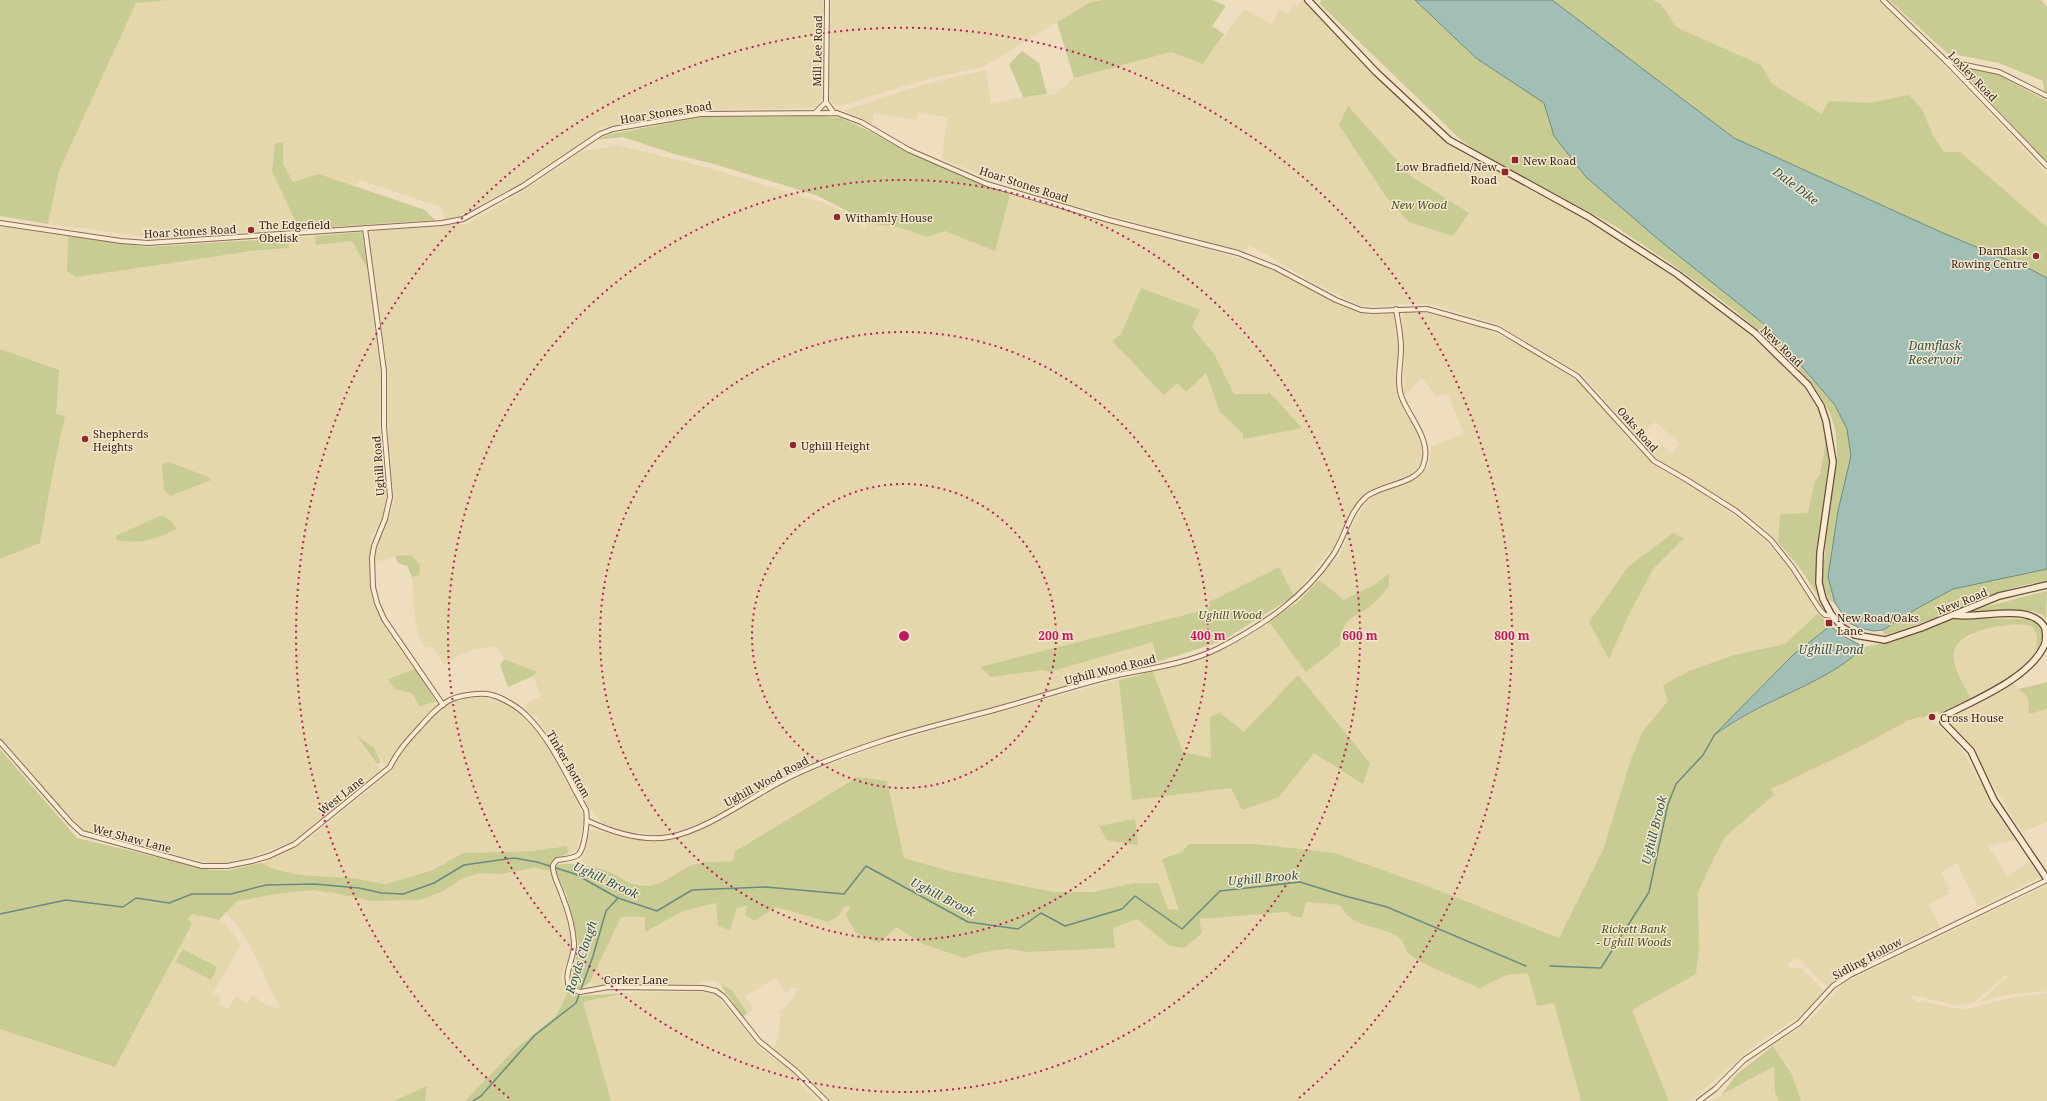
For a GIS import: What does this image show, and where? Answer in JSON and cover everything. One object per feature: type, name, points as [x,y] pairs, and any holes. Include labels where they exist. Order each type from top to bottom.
[{"type":"street","name":"Mill Lee Road","points":[[827,0],[826,102],[834,113]]},
{"type":"street","name":"New Road","points":[[1308,0],[1376,72],[1449,140],[1589,217],[1677,274],[1755,333],[1808,385],[1821,406],[1831,439],[1833,462],[1820,552],[1819,583],[1824,599],[1833,616],[1842,627],[1855,635],[1881,640],[1921,628],[2000,596],[2047,585]]},
{"type":"street","name":"Loxley Road","points":[[1883,0],[1946,61],[2047,166]]},
{"type":"street","points":[[1946,61],[1999,72],[2047,96]]},
{"type":"street","name":"Mill Lee Road","points":[[816,112],[826,102]]},
{"type":"street","name":"Hoar Stones Road","points":[[0,222],[121,241],[148,243],[420,225],[463,219],[523,186],[600,134],[613,129],[701,114],[834,113],[861,122],[908,150],[987,184],[1109,220],[1245,256],[1276,268],[1336,300],[1361,310],[1372,311],[1396,309]]},
{"type":"street","name":"Ughill Road","points":[[365,228],[384,371],[385,430],[390,497],[385,519],[372,552],[373,587],[380,612],[443,705]]},
{"type":"street","name":"Oaks Road","points":[[1396,309],[1427,309],[1498,329],[1577,376],[1654,462],[1687,480],[1736,511],[1771,540],[1793,568],[1820,610],[1825,615],[1833,616]]},
{"type":"street","name":"Ughill Wood Road","points":[[588,820],[614,832],[653,838],[674,835],[716,818],[801,771],[879,742],[1107,678],[1187,659],[1213,651],[1256,627],[1295,600],[1315,579],[1335,553],[1354,512],[1364,499],[1373,492],[1404,481],[1420,472],[1423,466],[1424,447],[1422,438],[1401,396],[1401,346],[1396,309]]},
{"type":"street","points":[[1954,615],[2022,614],[2039,620],[2045,628],[2044,645],[2028,666],[2001,686],[1946,715],[1943,722],[1971,751],[1994,800],[2047,880]]},
{"type":"street","name":"Tinker Bottom","points":[[443,705],[449,700],[462,696],[490,694],[526,715],[546,739],[586,810],[588,820]]},
{"type":"street","name":"West Lane","points":[[227,866],[270,856],[295,844],[390,767],[400,750],[432,714],[443,705]]},
{"type":"street","name":"Wet Shaw Lane","points":[[0,742],[71,823],[82,833],[88,836],[202,866],[227,866]]},
{"type":"street","name":"Corker Lane","points":[[588,820],[582,847],[578,855],[567,859],[557,860],[553,865],[553,872],[566,908],[574,944],[567,978],[570,989],[580,992],[608,988],[704,988],[716,991],[728,1001],[759,1041],[796,1071],[826,1101]]},
{"type":"street","name":"Sidling Hollow","points":[[1700,1101],[1715,1089],[1744,1060],[1799,1023],[1833,986],[1850,975],[2047,880]]},
{"type":"green space","points":[[0,0],[168,0],[136,3],[59,171],[48,224],[0,216]]},
{"type":"green space","points":[[168,0],[823,0],[822,97],[817,105],[812,108],[702,110],[604,127],[521,184],[456,217],[445,219],[441,207],[360,180],[356,186],[319,174],[293,182],[283,164],[283,143],[272,171],[299,229],[148,237],[48,224],[59,171],[136,3]]},
{"type":"green space","points":[[831,0],[1102,0],[1091,2],[983,67],[931,78],[842,105],[835,105],[830,100]]},
{"type":"green space","points":[[1102,0],[1213,0],[1226,6],[1212,26],[1224,34],[1203,64],[1171,52],[1074,78],[1057,22],[1091,2]]},
{"type":"green space","points":[[1301,0],[1304,0],[1370,71],[1453,146],[1625,242],[1675,276],[1748,332],[1789,369],[1814,400],[1824,424],[1827,437],[1820,474],[1814,483],[1808,513],[1780,514],[1778,542],[1763,527],[1723,499],[1663,463],[1652,454],[1661,445],[1671,453],[1680,443],[1655,422],[1638,438],[1583,375],[1497,324],[1435,305],[1412,303],[1376,306],[1359,305],[1314,283],[1250,245],[1245,252],[1090,210],[1087,207],[1085,209],[1052,200],[970,170],[942,159],[947,118],[918,112],[916,120],[874,113],[872,124],[844,111],[926,84],[986,70],[991,104],[1023,97],[1055,94],[1074,78],[1171,52],[1203,64],[1244,9],[1272,25],[1280,9],[1289,14],[1293,4],[1297,7]]},
{"type":"green space","points":[[1322,0],[1415,0],[1476,58],[1544,103],[1554,136],[1717,285],[1769,328],[1835,405],[1847,429],[1851,456],[1838,512],[1828,577],[1835,603],[1828,600],[1822,582],[1829,509],[1837,455],[1836,433],[1830,413],[1814,386],[1772,341],[1729,306],[1673,265],[1615,226],[1477,152],[1459,138],[1319,3]]},
{"type":"green space","points":[[1552,0],[1653,0],[1661,4],[1676,27],[1761,65],[1772,84],[1822,114],[1829,101],[1869,103],[1909,95],[1922,109],[1933,135],[1944,152],[1960,152],[2047,227],[2047,278],[2034,271],[1943,233],[1734,138]]},
{"type":"green space","points":[[1653,0],[1878,0],[1945,66],[2047,174],[2047,227],[1944,152],[1933,135],[1922,109],[1822,114],[1772,84],[1761,65],[1676,27],[1661,4]]},
{"type":"green space","points":[[1889,0],[2041,0],[2047,7],[2047,96],[2045,95],[2043,81],[1999,63],[1947,53]]},
{"type":"green space","points":[[1022,51],[1039,63],[1047,94],[1023,97],[1009,64]]},
{"type":"green space","points":[[1955,64],[1998,75],[2047,101],[2047,163]]},
{"type":"green space","name":"New Wood","points":[[1348,106],[1412,177],[1469,213],[1453,236],[1409,222],[1387,198],[1339,125]]},
{"type":"green space","points":[[821,116],[841,118],[865,129],[909,153],[1010,195],[995,251],[945,231],[928,237],[898,227],[862,223],[861,218],[816,195],[714,164],[674,154],[623,137],[595,140],[611,134],[702,117]]},
{"type":"green space","points":[[275,143],[283,143],[283,164],[293,182],[319,174],[425,210],[435,220],[299,229],[272,171]]},
{"type":"green space","points":[[617,145],[709,168],[821,202],[847,213],[865,229],[868,224],[898,227],[928,237],[945,231],[995,251],[1010,195],[1259,264],[1351,309],[1369,315],[1393,313],[1398,346],[1397,396],[1414,425],[1420,441],[1422,457],[1419,468],[1417,471],[1369,491],[1359,500],[1334,549],[1331,549],[1294,596],[1279,567],[1209,602],[1210,607],[1204,610],[980,667],[1043,670],[1049,672],[1153,642],[1157,662],[884,738],[804,766],[707,820],[667,835],[655,835],[614,829],[604,825],[585,803],[536,715],[532,716],[526,708],[525,705],[541,696],[533,676],[536,672],[504,659],[496,646],[470,651],[457,656],[445,665],[431,646],[425,648],[418,634],[415,618],[412,577],[419,575],[411,555],[395,556],[374,562],[376,546],[394,503],[388,425],[388,373],[369,235],[373,231],[467,224],[525,190],[581,152]],"holes":[[[1200,310],[1192,327],[1214,354],[1234,394],[1267,394],[1243,434],[1220,412],[1206,372],[1185,392],[1177,383],[1112,342],[1121,334]]]},
{"type":"green space","points":[[0,225],[68,236],[67,271],[288,248],[288,238],[315,236],[317,245],[352,241],[367,268],[381,369],[380,432],[386,498],[382,518],[371,539],[370,589],[380,617],[416,669],[388,680],[393,689],[412,693],[420,706],[436,702],[436,706],[427,714],[385,766],[374,748],[356,736],[381,770],[293,842],[262,853],[218,865],[89,833],[80,828],[0,737],[0,559],[40,543],[65,416],[56,415],[27,359],[0,349]]},
{"type":"green space","points":[[362,232],[367,268],[352,241],[316,245],[315,236]]},
{"type":"green space","points":[[68,236],[148,247],[288,238],[289,248],[252,251],[76,277],[67,271]]},
{"type":"green space","points":[[1141,288],[1200,310],[1192,327],[1214,354],[1234,394],[1267,394],[1269,392],[1302,428],[1243,439],[1243,434],[1220,412],[1206,373],[1186,392],[1177,383],[1164,395],[1112,341],[1121,334]]},
{"type":"green space","points":[[1405,312],[1426,313],[1484,328],[1523,347],[1574,377],[1648,460],[1658,468],[1686,483],[1735,516],[1768,543],[1791,570],[1807,594],[1817,613],[1785,644],[1734,655],[1668,701],[1643,731],[1631,759],[1603,850],[1559,939],[1422,884],[1335,853],[1256,844],[1189,844],[1182,852],[1162,859],[1180,910],[1168,909],[1104,891],[1054,892],[949,871],[904,858],[887,781],[858,777],[734,852],[733,861],[693,865],[672,878],[655,885],[633,884],[611,872],[574,864],[581,860],[585,854],[590,829],[641,839],[668,840],[718,822],[803,775],[875,747],[1109,682],[1212,656],[1254,632],[1298,602],[1319,580],[1331,563],[1338,559],[1356,518],[1366,503],[1381,491],[1402,486],[1421,475],[1430,463],[1431,447],[1464,433],[1447,393],[1437,397],[1422,378],[1404,396],[1404,344],[1402,324],[1403,314]]},
{"type":"green space","points":[[0,349],[59,370],[56,414],[65,416],[40,543],[0,559]]},
{"type":"green space","points":[[1827,437],[1829,460],[1816,584],[1819,598],[1802,571],[1778,542],[1780,514],[1808,513],[1814,483],[1820,474]]},
{"type":"green space","points":[[169,462],[208,477],[211,480],[170,496],[164,489],[162,465]]},
{"type":"green space","points":[[162,515],[170,520],[177,529],[148,540],[133,542],[117,540],[116,536]]},
{"type":"green space","points":[[1673,533],[1684,538],[1653,569],[1628,616],[1609,659],[1589,622],[1628,567]]},
{"type":"green space","points":[[411,555],[420,565],[419,575],[412,577],[407,566],[398,563],[395,556]]},
{"type":"green space","name":"Ughill Wood","points":[[1279,567],[1294,596],[1222,641],[1157,662],[1153,642],[1049,672],[1043,670],[991,677],[980,667],[1204,610],[1210,607],[1209,602]]},
{"type":"green space","points":[[2047,569],[2047,581],[2005,590],[1984,597],[1925,622],[1884,635],[1883,630],[1916,609],[1953,589]]},
{"type":"green space","points":[[1389,574],[1389,586],[1382,595],[1368,608],[1347,622],[1343,628],[1340,645],[1306,672],[1269,622],[1298,602],[1319,580],[1344,600],[1374,585]]},
{"type":"green space","points":[[2047,591],[2046,619],[2043,615],[2033,611],[1968,611]]},
{"type":"green space","name":"Rickett Bank - Ughill Woods","points":[[1818,613],[1830,626],[1793,655],[1716,734],[1751,712],[1818,679],[1855,656],[1864,647],[1894,641],[1954,618],[2027,619],[2041,628],[2042,637],[2036,653],[2037,635],[2032,626],[2013,625],[1988,628],[1965,638],[1958,644],[1954,652],[1954,657],[1956,669],[1970,698],[1940,715],[1937,711],[1923,718],[1920,717],[1909,720],[1865,744],[1771,789],[1774,795],[1725,837],[1698,893],[1699,952],[1696,974],[1632,1010],[1669,1101],[1581,1101],[1554,1003],[1537,1006],[1528,973],[1507,975],[1479,988],[1435,969],[1411,956],[1397,936],[1358,922],[1345,913],[1340,905],[1306,902],[1302,917],[1292,916],[1287,912],[1199,919],[1202,933],[1184,948],[1170,946],[1137,919],[1113,928],[1115,948],[1028,952],[1007,949],[980,953],[964,958],[923,944],[896,927],[879,943],[856,933],[846,915],[851,906],[845,906],[838,916],[828,922],[776,907],[755,921],[745,915],[747,906],[737,908],[730,930],[718,926],[716,903],[683,911],[645,932],[645,917],[621,917],[590,982],[581,989],[573,986],[572,970],[576,960],[578,941],[566,893],[556,873],[556,866],[561,864],[584,865],[607,871],[615,874],[625,881],[644,886],[660,883],[693,865],[708,862],[733,861],[734,852],[858,777],[887,781],[904,858],[949,871],[1054,892],[1093,892],[1135,883],[1158,883],[1168,909],[1179,910],[1162,859],[1182,852],[1189,844],[1256,844],[1335,853],[1422,884],[1559,938],[1603,850],[1631,759],[1643,731],[1668,701],[1663,685],[1692,670],[1734,655],[1785,644]]},
{"type":"green space","points":[[2026,624],[2032,626],[2037,635],[2036,653],[2018,671],[2004,681],[1970,698],[1954,661],[1954,650],[1959,643],[1975,633],[1994,626]]},
{"type":"green space","points":[[504,659],[537,672],[533,676],[508,687],[500,665]]},
{"type":"green space","points":[[416,669],[436,702],[419,706],[412,693],[394,689],[388,679]]},
{"type":"green space","points":[[1153,672],[1183,752],[1211,758],[1210,717],[1220,713],[1244,732],[1298,675],[1370,763],[1363,784],[1314,753],[1279,797],[1242,810],[1231,788],[1132,800],[1119,680]]},
{"type":"green space","points":[[2047,682],[2047,709],[2029,714],[2028,698],[2019,689]]},
{"type":"green space","points":[[2013,683],[2028,698],[2029,714],[2047,709],[2047,822],[2022,832],[1967,742],[1947,722],[1952,716]]},
{"type":"green space","points":[[484,697],[502,702],[519,711],[540,736],[553,756],[585,818],[577,849],[568,854],[567,846],[533,851],[463,853],[433,870],[386,884],[351,878],[299,875],[274,869],[261,863],[305,842],[392,771],[402,750],[411,738],[452,701],[465,698]]},
{"type":"green space","points":[[1921,716],[1937,725],[1956,742],[1999,815],[2014,836],[2016,840],[1988,846],[2007,876],[2030,862],[2041,877],[1984,905],[1978,906],[1957,863],[1941,872],[1950,889],[1947,891],[1949,894],[1928,904],[1940,927],[1837,978],[1830,985],[1822,983],[1798,958],[1788,964],[1789,968],[1801,968],[1824,991],[1802,1015],[1757,1043],[1697,1096],[1688,1101],[1669,1101],[1632,1010],[1696,974],[1699,952],[1698,893],[1725,837],[1774,795],[1770,789],[1865,744],[1909,720]]},
{"type":"green space","points":[[356,735],[374,748],[381,762],[377,764]]},
{"type":"green space","points":[[0,749],[77,838],[210,870],[229,870],[261,863],[274,869],[299,875],[351,878],[386,884],[433,870],[463,853],[533,851],[567,846],[568,854],[556,857],[551,864],[551,871],[534,868],[500,874],[481,873],[463,878],[443,891],[420,900],[371,901],[341,894],[312,890],[237,901],[219,920],[192,914],[188,919],[192,924],[115,1067],[0,1029]]},
{"type":"green space","points":[[1135,819],[1138,845],[1107,840],[1099,826]]},
{"type":"green space","points":[[534,868],[551,871],[563,906],[572,944],[561,978],[568,992],[556,1016],[514,1050],[465,1101],[425,1101],[427,1086],[393,1101],[0,1101],[0,1029],[115,1067],[192,924],[188,919],[192,914],[224,922],[241,945],[213,993],[221,998],[218,1004],[228,1009],[236,997],[247,1003],[252,995],[268,1006],[280,1008],[250,945],[239,928],[226,913],[237,901],[312,890],[341,894],[443,891],[463,878],[481,873],[500,874]]},
{"type":"green space","points":[[2045,886],[2047,888],[2047,991],[2005,995],[1980,1002],[2008,976],[2003,975],[2004,977],[1973,1003],[1956,1005],[1912,995],[1911,998],[1918,1002],[1921,1001],[1964,1010],[2015,997],[2047,993],[2047,1101],[1801,1101],[1773,1046],[1808,1022],[1844,983]]},
{"type":"green space","points":[[1306,902],[1340,905],[1344,912],[1370,927],[1380,929],[1399,937],[1410,956],[1478,988],[1507,975],[1528,973],[1537,1006],[1554,1002],[1581,1101],[829,1101],[813,1082],[773,1050],[778,1037],[781,1015],[779,1010],[783,1009],[798,989],[791,987],[786,993],[776,978],[745,996],[754,1009],[747,1013],[732,990],[713,980],[712,982],[700,981],[699,984],[595,985],[590,982],[621,917],[645,917],[645,932],[683,911],[716,903],[730,930],[737,908],[776,907],[828,922],[838,916],[845,906],[852,906],[896,927],[923,944],[964,958],[977,954],[1007,949],[1028,952],[1114,948],[1113,928],[1137,919],[1170,946],[1198,919],[1287,912],[1292,916]]},
{"type":"green space","points":[[183,949],[217,967],[211,980],[176,962]]},
{"type":"green space","points":[[720,984],[732,990],[747,1013],[743,1017]]},
{"type":"green space","points":[[568,992],[580,996],[625,993],[583,1002],[611,1101],[465,1101],[514,1050],[556,1016]]},
{"type":"green space","points":[[704,992],[716,995],[761,1049],[796,1074],[798,1082],[818,1101],[611,1101],[583,1002],[625,993]]},
{"type":"green space","points":[[1773,1046],[1792,1075],[1801,1101],[1779,1101],[1775,1092],[1774,1066],[1721,1095],[1737,1074]]},
{"type":"green space","points":[[1774,1066],[1775,1092],[1779,1101],[1711,1101]]},
{"type":"green space","points":[[427,1086],[425,1101],[393,1101]]},
{"type":"water","name":"Damflask Reservoir","points":[[1415,0],[1552,0],[1734,138],[1943,233],[2034,271],[2047,278],[2047,569],[1953,589],[1916,609],[1883,630],[1874,631],[1860,628],[1849,623],[1835,603],[1828,577],[1838,511],[1851,456],[1847,429],[1835,405],[1769,328],[1659,240],[1586,177],[1554,136],[1544,103],[1476,58]]},
{"type":"water","name":"Ughill Pond","points":[[1830,626],[1845,637],[1864,647],[1852,658],[1838,667],[1810,683],[1751,712],[1714,735],[1793,655]]},
{"type":"waterway","name":"Ughill Brook","points":[[1550,966],[1601,968],[1649,892],[1668,804],[1676,784],[1703,755],[1715,734]]},
{"type":"waterway","name":"Ughill Brook","points":[[0,914],[66,900],[123,907],[136,898],[169,903],[192,894],[231,894],[266,885],[315,884],[359,888],[382,893],[403,894],[434,883],[464,865],[514,858],[537,862],[575,874],[618,898],[657,911],[692,890],[766,887],[844,894],[866,866],[968,922],[1018,929],[1041,913],[1065,926],[1122,909],[1135,896],[1182,929],[1220,891],[1300,882],[1387,907],[1526,966]]},
{"type":"waterway","name":"Royds Clough","points":[[473,1101],[481,1096],[535,1035],[576,1003],[593,956],[606,911],[618,898]]},
{"type":"place","name":"New Road","points":[[1515,160]]},
{"type":"place","name":"Low Bradfield/New Road","points":[[1505,172]]},
{"type":"place","name":"Withamly House","points":[[837,217]]},
{"type":"place","name":"The Edgefield Obelisk","points":[[251,230]]},
{"type":"place","name":"Damflask Rowing Centre","points":[[2036,256]]},
{"type":"place","name":"Shepherds Heights","points":[[85,439]]},
{"type":"place","name":"Ughill Height","points":[[793,445]]},
{"type":"place","name":"New Road/Oaks Lane","points":[[1829,623]]},
{"type":"place","name":"Cross House","points":[[1932,717]]},
{"type":"water label","name":"Dale Dike","points":[[1796,186]]}]
